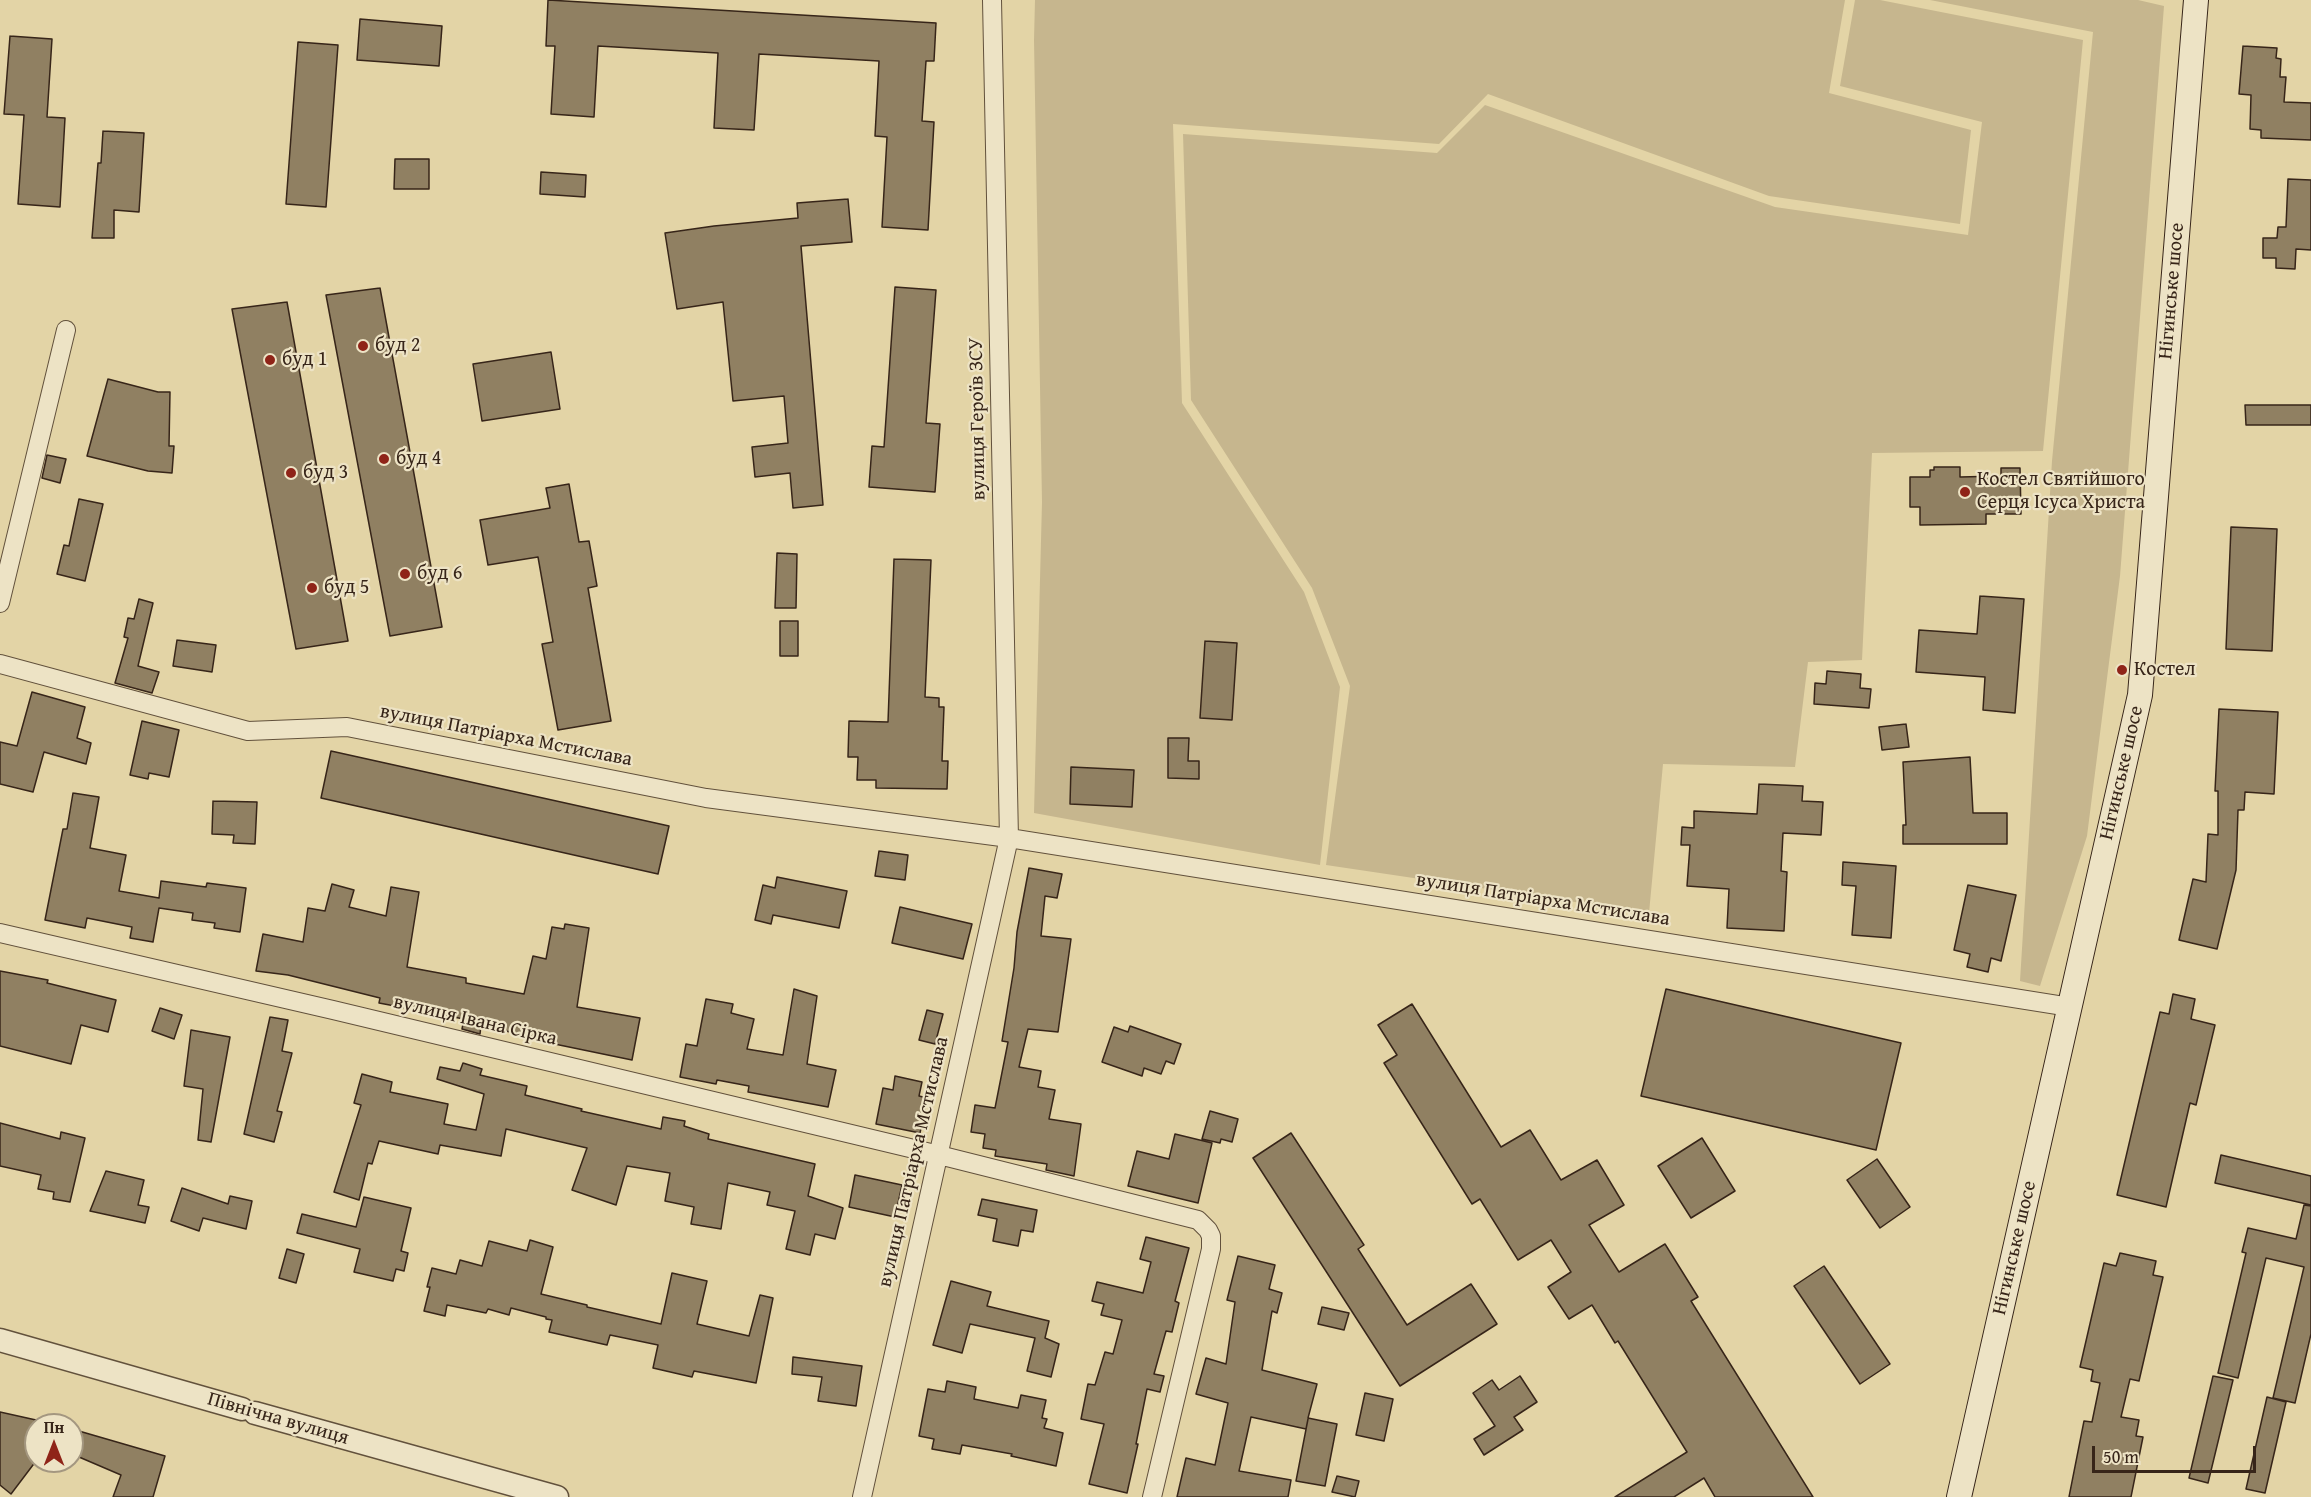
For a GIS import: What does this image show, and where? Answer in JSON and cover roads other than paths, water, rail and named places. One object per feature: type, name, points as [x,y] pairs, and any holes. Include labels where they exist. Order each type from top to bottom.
[{"type":"main road","name":"Нігинське шосе","points":[[1959,1497],[2140,695],[2193,0]]},
{"type":"street","name":"вулиця Героїв ЗСУ","points":[[992,0],[1010,838]]},
{"type":"street","points":[[0,603],[66,330]]},
{"type":"street","name":"вулиця Патріарха Мстислава","points":[[0,664],[248,731],[347,727],[706,798],[1010,838],[2070,1007]]},
{"type":"street","name":"вулиця Патріарха Мстислава","points":[[862,1497],[1010,838]]},
{"type":"street","name":"вулиця Івана Сірка","points":[[0,933],[939,1155],[1192,1218],[1204,1224],[1208,1230],[1212,1243],[1211,1250],[1152,1497]]},
{"type":"street","name":"Північна вулиця","points":[[0,1340],[557,1497]]},
{"type":"place","name":"буд 2","points":[[363,346]]},
{"type":"place","name":"буд 1","points":[[270,360]]},
{"type":"place","name":"буд 4","points":[[384,459]]},
{"type":"place","name":"буд 3","points":[[291,473]]},
{"type":"place","name":"Костел Святійшого Серця Ісуса Христа","points":[[1965,492]]},
{"type":"place","name":"буд 6","points":[[405,574]]},
{"type":"place","name":"буд 5","points":[[312,588]]},
{"type":"place","name":"Костел","points":[[2122,670]]}]
